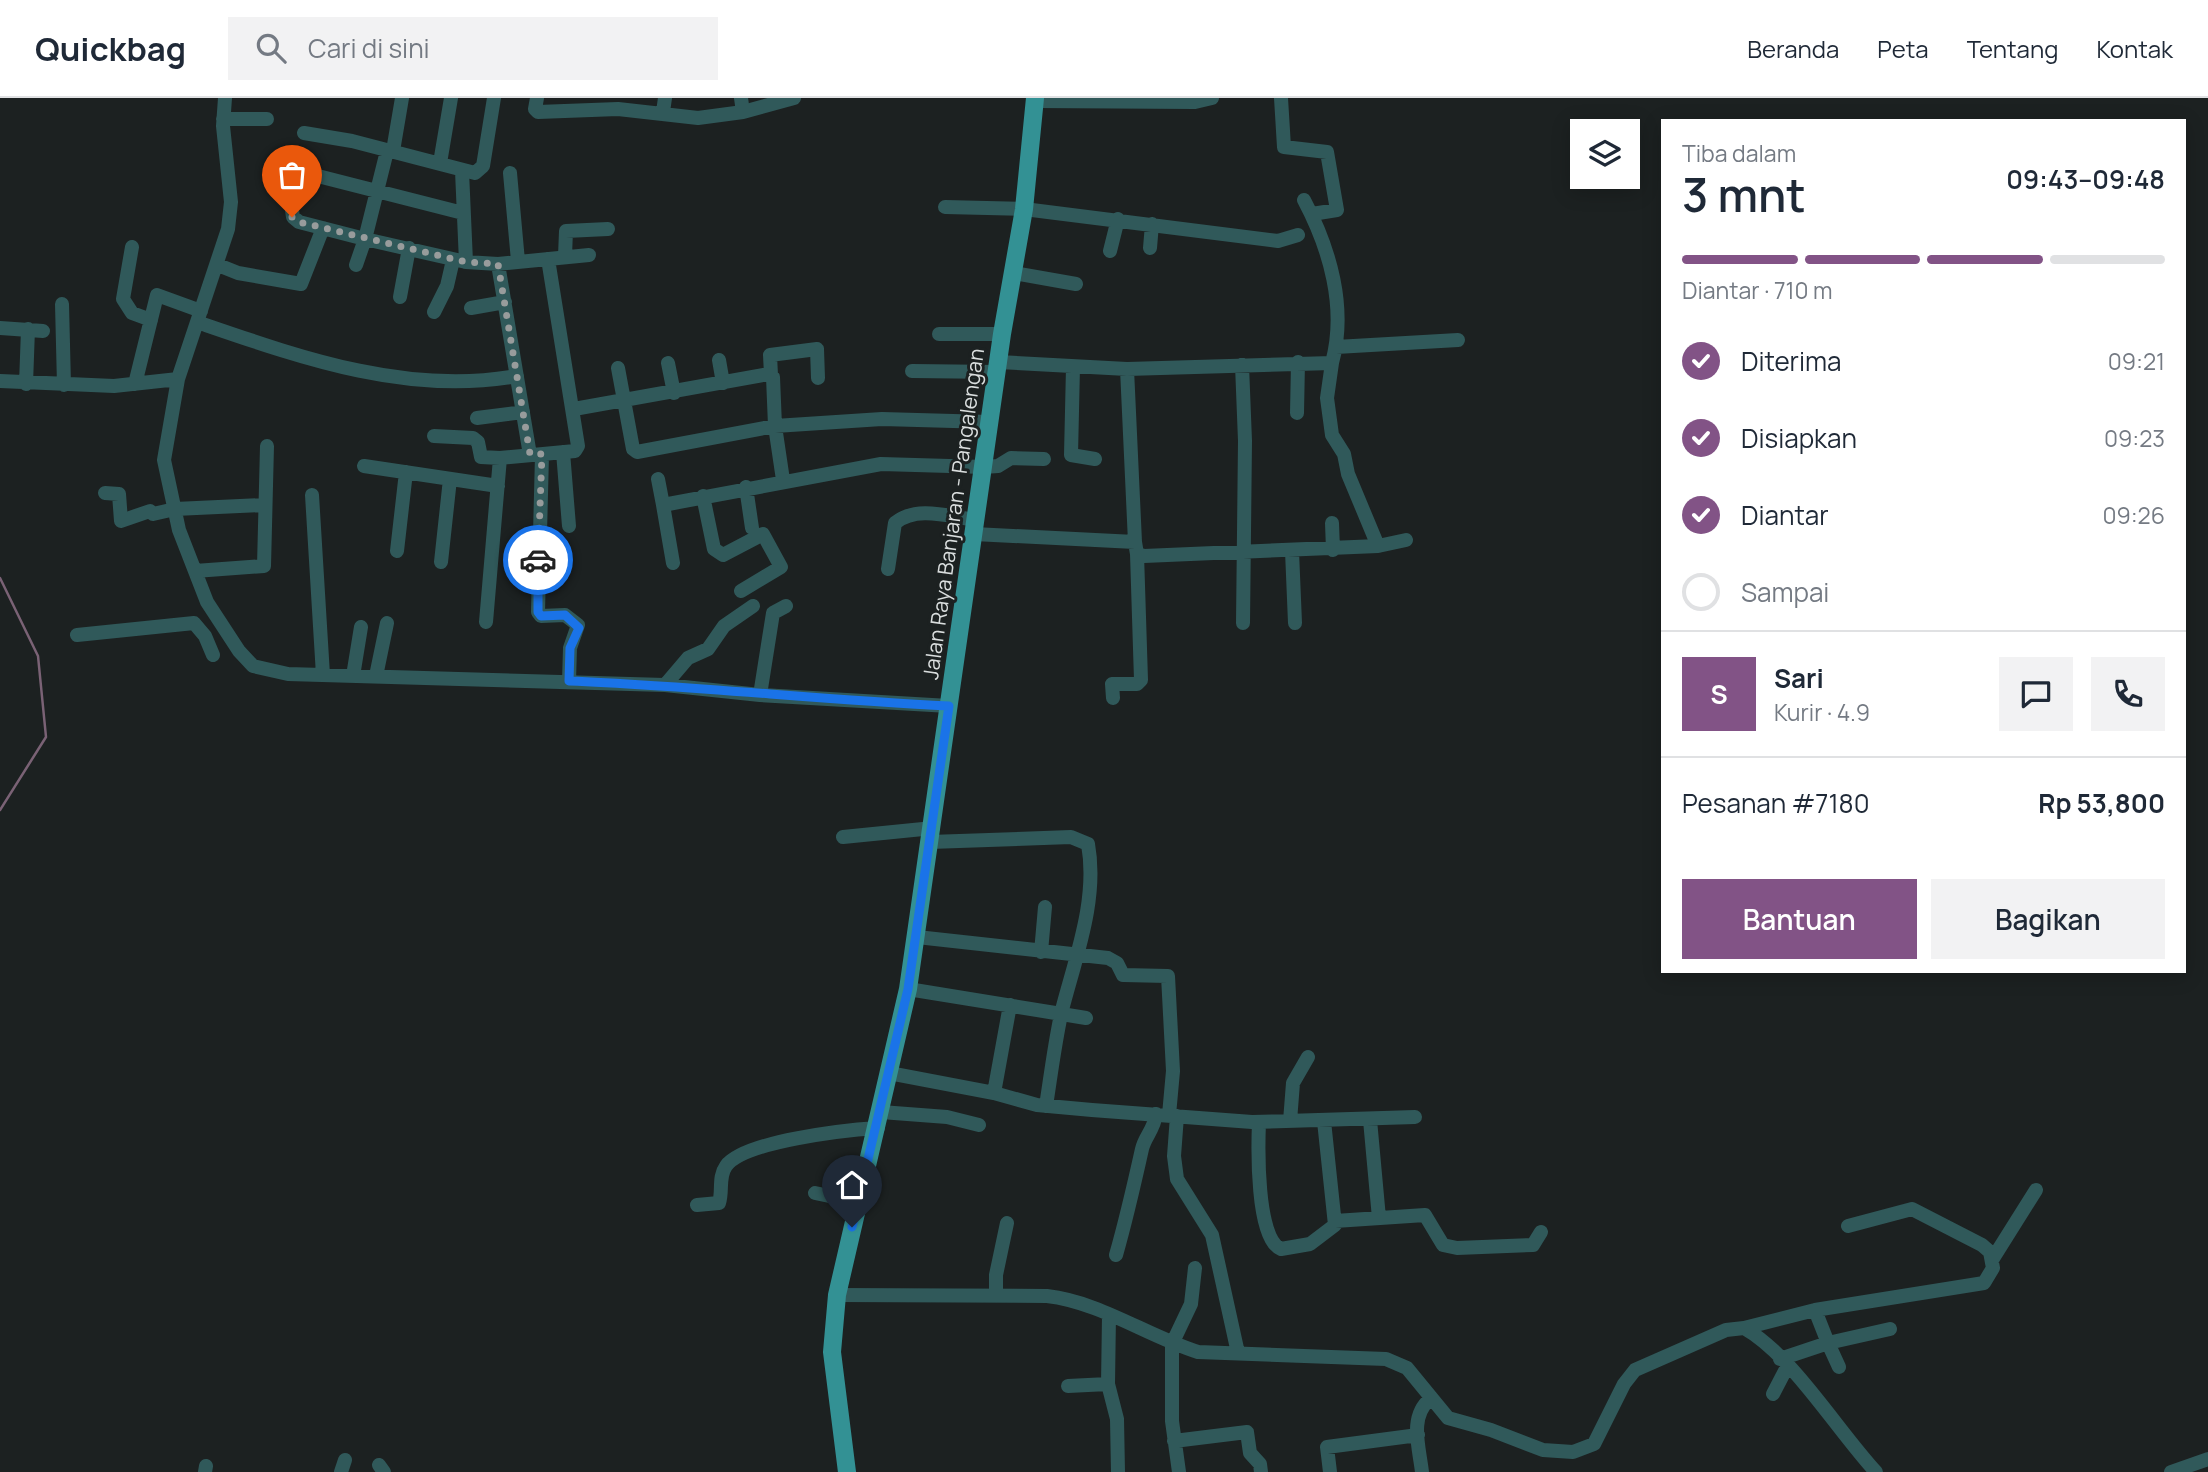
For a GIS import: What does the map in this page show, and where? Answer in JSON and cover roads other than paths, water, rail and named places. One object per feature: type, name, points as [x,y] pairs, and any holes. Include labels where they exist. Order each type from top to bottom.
[{"type":"main road","name":"Jalan Raya Banjaran - Pangalengan","points":[[847,1472],[832,1352],[837,1295],[879,1120],[917,937],[989,422],[1024,209],[1035,100]]},
{"type":"street","points":[[225,98],[223,119],[231,202],[228,229],[178,379],[164,460],[175,509],[207,602],[239,651],[253,666],[288,674],[664,685],[760,695],[949,706]]},
{"type":"street","points":[[356,265],[390,151],[402,98]]},
{"type":"street","points":[[440,163],[451,98]]},
{"type":"street","points":[[304,133],[475,173],[482,170],[494,98]]},
{"type":"street","points":[[537,98],[535,109],[538,112],[576,104],[619,103],[664,105],[690,118],[742,105],[794,98]]},
{"type":"street","points":[[1035,100],[1195,102],[1212,98]]},
{"type":"street","points":[[1281,98],[1284,147],[1327,152],[1337,210],[1312,214]]},
{"type":"street","points":[[223,119],[267,119]]},
{"type":"street","points":[[434,312],[459,261],[463,213],[462,171]]},
{"type":"street","points":[[510,173],[518,261]]},
{"type":"street","points":[[463,213],[310,174],[298,177],[291,203],[292,217],[323,228],[459,261],[498,264],[589,255]]},
{"type":"street","points":[[1304,200],[1322,233],[1336,284],[1336,347],[1327,398],[1332,435],[1344,454],[1348,474],[1378,546]]},
{"type":"street","points":[[945,207],[1024,209],[1278,241],[1298,235]]},
{"type":"street","points":[[1110,251],[1118,219]]},
{"type":"street","points":[[1150,248],[1152,224]]},
{"type":"street","points":[[218,265],[238,273],[297,286],[301,284],[323,228]]},
{"type":"street","points":[[565,256],[566,230],[608,229]]},
{"type":"street","points":[[132,247],[123,299],[132,313],[151,320]]},
{"type":"street","points":[[400,297],[409,248]]},
{"type":"street","points":[[434,436],[473,438],[478,442],[481,457],[500,458],[578,449],[574,409],[548,259]]},
{"type":"street","points":[[498,264],[523,412],[536,454],[538,612],[541,616],[565,615],[578,625],[570,648],[569,681]]},
{"type":"street","points":[[1014,272],[1076,284]]},
{"type":"street","points":[[135,384],[158,295],[199,316],[309,360],[392,377],[457,381],[517,376]]},
{"type":"street","points":[[471,308],[505,302]]},
{"type":"street","points":[[62,304],[64,386]]},
{"type":"street","points":[[0,328],[43,331]]},
{"type":"street","points":[[26,384],[28,329]]},
{"type":"street","points":[[939,334],[1002,334]]},
{"type":"street","points":[[1336,347],[1458,340]]},
{"type":"street","points":[[783,480],[775,426],[770,355],[817,349],[818,377]]},
{"type":"street","points":[[719,360],[723,383]]},
{"type":"street","points":[[1297,413],[1298,362]]},
{"type":"street","points":[[668,363],[674,393]]},
{"type":"street","points":[[912,371],[998,367],[1127,369],[1332,363]]},
{"type":"street","points":[[1242,365],[1245,440],[1243,623]]},
{"type":"street","points":[[1073,367],[1071,456],[1095,458]]},
{"type":"street","points":[[618,369],[633,449],[637,452],[775,426],[882,419],[989,422]]},
{"type":"street","points":[[1112,698],[1112,684],[1138,684],[1141,680],[1127,369]]},
{"type":"street","points":[[574,409],[771,375]]},
{"type":"street","points":[[0,381],[64,386],[135,384],[178,379]]},
{"type":"street","points":[[477,418],[523,412]]},
{"type":"street","points":[[195,572],[263,567],[267,446]]},
{"type":"street","points":[[564,452],[569,526]]},
{"type":"street","points":[[486,622],[500,458]]},
{"type":"street","points":[[663,505],[783,480],[881,464],[984,467],[998,466],[1011,458],[1044,459]]},
{"type":"street","points":[[364,466],[498,486]]},
{"type":"street","points":[[397,551],[406,472]]},
{"type":"street","points":[[441,562],[450,479]]},
{"type":"street","points":[[658,479],[673,563]]},
{"type":"street","points":[[746,487],[752,528]]},
{"type":"street","points":[[105,493],[119,494],[121,521],[148,512],[153,514],[175,509],[264,505]]},
{"type":"street","points":[[312,495],[323,674]]},
{"type":"street","points":[[704,496],[714,549],[723,555],[762,534],[781,567],[741,590]]},
{"type":"street","points":[[888,569],[895,523],[902,517],[922,512],[975,527],[1136,548],[1244,553],[1334,550],[1406,540]]},
{"type":"street","points":[[1332,523],[1334,550]]},
{"type":"street","points":[[1292,551],[1295,624]]},
{"type":"street","points":[[664,685],[688,658],[708,649],[724,626],[753,606]]},
{"type":"street","points":[[760,695],[773,613],[786,606]]},
{"type":"street","points":[[77,635],[189,623],[195,624],[205,636],[213,655]]},
{"type":"street","points":[[376,676],[387,624]]},
{"type":"street","points":[[353,676],[361,627]]},
{"type":"street","points":[[843,836],[1071,837],[1088,844],[1092,868],[1089,899],[1062,1012],[1046,1106]]},
{"type":"street","points":[[1041,951],[1045,907]]},
{"type":"street","points":[[917,937],[1114,959],[1123,975],[1168,976],[1173,1071],[1167,1115],[1177,1179],[1212,1235],[1238,1353]]},
{"type":"street","points":[[908,989],[1086,1018]]},
{"type":"street","points":[[994,1093],[1010,1004]]},
{"type":"street","points":[[1290,1121],[1293,1083],[1308,1057]]},
{"type":"street","points":[[889,1073],[1046,1106],[1259,1122],[1415,1117]]},
{"type":"street","points":[[1116,1255],[1137,1182],[1143,1146],[1167,1115]]},
{"type":"street","points":[[697,1205],[719,1203],[721,1177],[736,1156],[879,1120],[947,1117],[979,1125]]},
{"type":"street","points":[[1370,1120],[1379,1218]]},
{"type":"street","points":[[1259,1122],[1258,1178],[1274,1245],[1289,1249],[1310,1244],[1333,1227],[1335,1221],[1324,1122]]},
{"type":"street","points":[[1992,1260],[2036,1190]]},
{"type":"street","points":[[815,1193],[858,1202]]},
{"type":"street","points":[[837,1295],[996,1294],[1058,1297],[1198,1352],[1391,1360],[1407,1368],[1421,1383],[1441,1413],[1458,1422],[1491,1430],[1543,1450],[1573,1452],[1594,1444],[1627,1379],[1645,1363],[1726,1330],[1815,1310],[1984,1283],[1991,1275],[1990,1252],[1970,1236],[1912,1209],[1848,1226]]},
{"type":"street","points":[[1335,1221],[1425,1215],[1443,1245],[1457,1248],[1533,1245],[1541,1232]]},
{"type":"street","points":[[996,1294],[996,1275],[1007,1223]]},
{"type":"street","points":[[1179,1472],[1174,1441],[1172,1344],[1191,1304],[1195,1268]]},
{"type":"street","points":[[1815,1310],[1839,1367]]},
{"type":"street","points":[[1109,1315],[1108,1384],[1117,1419],[1118,1472]]},
{"type":"street","points":[[1744,1328],[1755,1334],[1784,1363],[1876,1472]]},
{"type":"street","points":[[1773,1394],[1784,1363],[1828,1343],[1890,1329]]},
{"type":"street","points":[[1068,1386],[1108,1384]]},
{"type":"street","points":[[1422,1472],[1418,1414],[1430,1399]]},
{"type":"street","points":[[1174,1441],[1247,1432],[1250,1453],[1260,1464],[1261,1472]]},
{"type":"street","points":[[1331,1472],[1327,1447],[1418,1435]]},
{"type":"street","points":[[2171,1472],[2208,1460]]},
{"type":"waterway","points":[[0,578],[38,656],[46,737],[0,810]]}]
